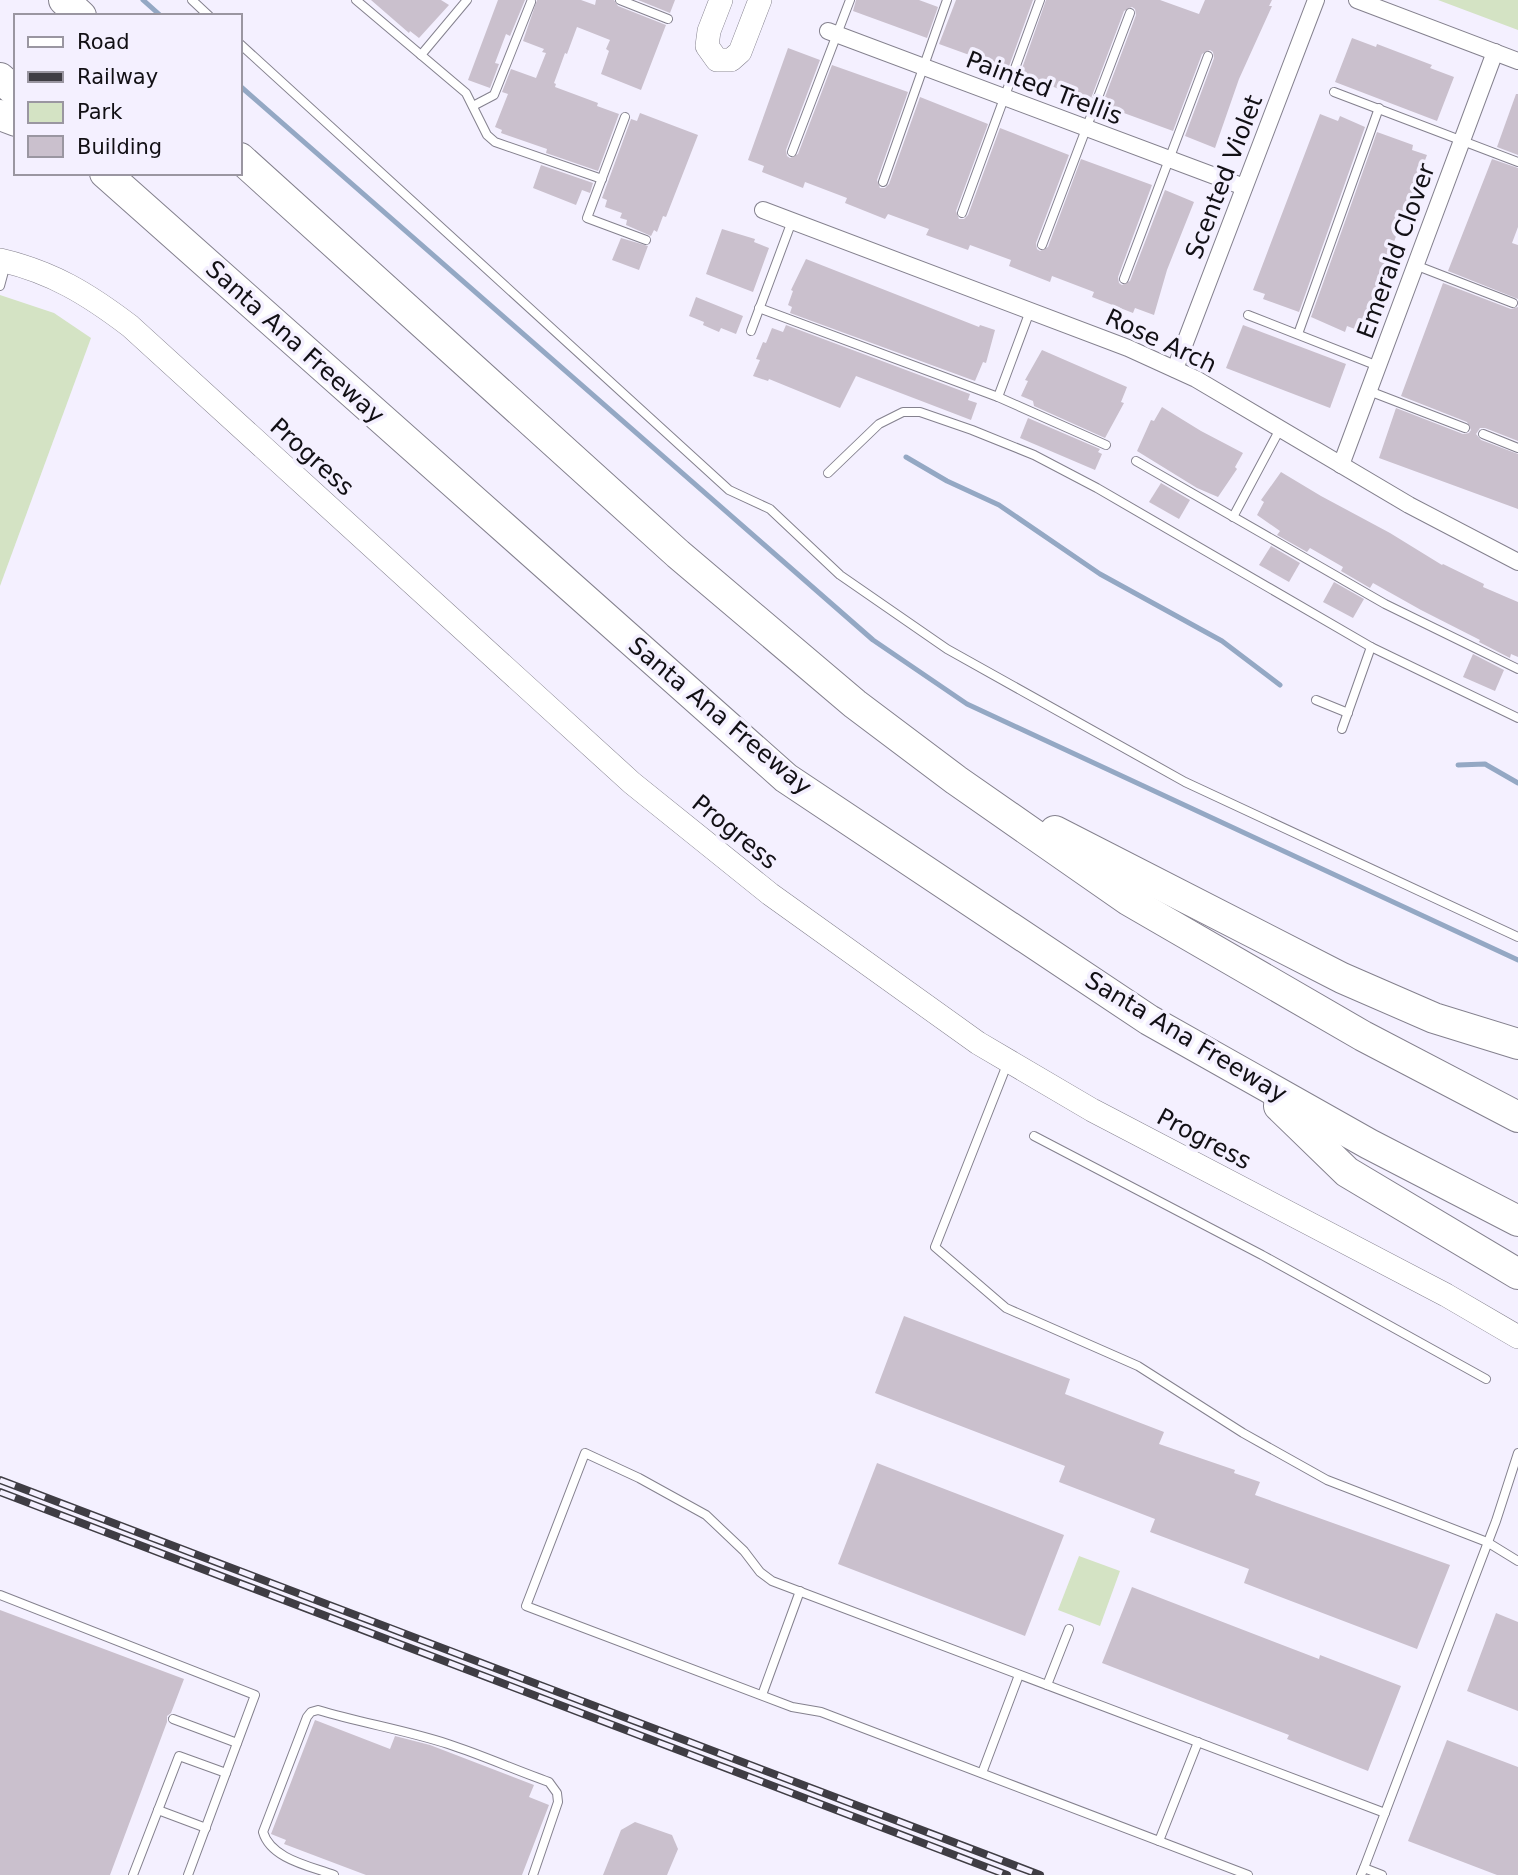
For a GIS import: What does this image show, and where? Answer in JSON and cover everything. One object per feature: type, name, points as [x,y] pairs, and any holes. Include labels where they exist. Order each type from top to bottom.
[{"type":"highway","points":[[64,0],[79,14]]},
{"type":"highway","points":[[0,78],[14,90]]},
{"type":"highway","points":[[242,161],[678,554],[855,704],[956,780],[1128,901],[1363,1036],[1518,1117]]},
{"type":"highway","name":"Santa Ana Freeway","points":[[107,175],[786,778],[1149,1020],[1369,1144],[1518,1221]]},
{"type":"highway","points":[[956,780],[1342,978],[1434,1018],[1518,1044]]},
{"type":"highway","points":[[1249,1076],[1347,1172],[1518,1274]]},
{"type":"street","points":[[721,0],[709,31],[708,46],[717,60],[731,60],[740,52],[760,0]]},
{"type":"street","name":"Scented Violet","points":[[1175,369],[1316,0]]},
{"type":"street","points":[[1357,0],[1518,61]]},
{"type":"street","name":"Painted Trellis","points":[[832,33],[1244,187]]},
{"type":"street","name":"Emerald Clover","points":[[1341,465],[1495,52]]},
{"type":"street","name":"Rose Arch","points":[[763,209],[1129,348],[1175,369],[1409,505],[1518,562]]},
{"type":"street","name":"Progress","points":[[3,261],[56,277],[97,301],[130,326],[632,783],[770,894],[978,1042],[1092,1110],[1446,1295],[1518,1337]]},
{"type":"lane","points":[[192,0],[207,14]]},
{"type":"lane","points":[[356,0],[466,93],[487,135],[495,142],[602,179]]},
{"type":"lane","points":[[421,55],[467,0]]},
{"type":"lane","points":[[620,0],[668,19]]},
{"type":"lane","points":[[792,152],[832,33],[850,0]]},
{"type":"lane","points":[[883,182],[947,0]]},
{"type":"lane","points":[[962,213],[1040,0]]},
{"type":"lane","points":[[473,106],[494,95],[531,2]]},
{"type":"lane","points":[[1042,245],[1130,13]]},
{"type":"lane","points":[[242,46],[729,490],[770,509],[850,582],[947,649],[1185,782],[1518,937]]},
{"type":"lane","points":[[1124,279],[1208,56]]},
{"type":"lane","points":[[1334,92],[1518,162]]},
{"type":"lane","points":[[1298,334],[1379,108]]},
{"type":"lane","points":[[625,117],[587,218],[646,240]]},
{"type":"lane","points":[[751,331],[792,221]]},
{"type":"lane","points":[[0,286],[3,261]]},
{"type":"lane","points":[[1415,265],[1513,303]]},
{"type":"lane","points":[[760,308],[998,397],[1106,445]]},
{"type":"lane","points":[[998,397],[1031,311]]},
{"type":"lane","points":[[1248,315],[1378,366]]},
{"type":"lane","points":[[1369,391],[1465,428]]},
{"type":"lane","points":[[828,473],[879,424],[903,412],[919,412],[1034,455],[1097,488],[1371,647],[1518,718]]},
{"type":"lane","points":[[1233,517],[1280,429]]},
{"type":"lane","points":[[1483,434],[1518,448]]},
{"type":"lane","points":[[1136,461],[1385,604],[1518,669]]},
{"type":"lane","points":[[1342,729],[1371,647]]},
{"type":"lane","points":[[1317,700],[1348,713]]},
{"type":"lane","points":[[1009,1060],[935,1247],[1006,1308],[1138,1366],[1242,1433],[1327,1480],[1487,1542],[1518,1561]]},
{"type":"lane","points":[[1034,1136],[1262,1255],[1486,1379]]},
{"type":"lane","points":[[1248,1875],[821,1712],[792,1707],[526,1606],[586,1453],[639,1478],[706,1515],[744,1551],[760,1572],[772,1581],[1385,1813]]},
{"type":"lane","points":[[1382,1875],[1363,1872],[1518,1453]]},
{"type":"lane","points":[[762,1695],[800,1591]]},
{"type":"lane","points":[[0,1595],[255,1695],[188,1875]]},
{"type":"lane","points":[[1047,1685],[1069,1629]]},
{"type":"lane","points":[[982,1773],[1020,1675]]},
{"type":"lane","points":[[334,1875],[276,1852],[266,1842],[263,1832],[307,1717],[318,1710],[449,1744],[549,1782],[557,1793],[558,1802],[533,1875]]},
{"type":"lane","points":[[173,1719],[237,1743]]},
{"type":"lane","points":[[1159,1841],[1198,1742]]},
{"type":"lane","points":[[133,1875],[178,1756],[226,1773]]},
{"type":"lane","points":[[158,1810],[205,1828]]},
{"type":"green space","points":[[1438,0],[1518,0],[1518,30]]},
{"type":"green space","points":[[0,295],[54,313],[91,338],[0,586]]},
{"type":"green space","points":[[1079,1556],[1120,1571],[1100,1626],[1058,1610]]},
{"type":"building","points":[[371,0],[441,0],[449,5],[419,38],[410,31],[409,33]]},
{"type":"building","points":[[498,0],[525,0],[510,36],[506,34],[495,63],[499,64],[490,88],[468,80]]},
{"type":"building","points":[[537,0],[581,0],[595,5],[596,0],[614,0],[618,6],[666,25],[641,90],[601,74],[610,40],[577,27],[554,83],[555,87],[619,114],[598,171],[546,153],[547,149],[501,133],[502,130],[495,127],[508,94],[502,92],[511,69],[536,78],[546,53],[542,52],[544,49],[523,41]]},
{"type":"building","points":[[638,0],[675,0],[670,13]]},
{"type":"building","points":[[856,0],[919,0],[938,7],[927,38],[853,11]]},
{"type":"building","points":[[956,0],[1033,0],[1008,69],[939,44]]},
{"type":"building","points":[[1046,0],[1160,0],[1199,14],[1205,0],[1272,0],[1269,6],[1272,6],[1239,79],[1215,148],[1185,136],[1214,58],[1210,50],[1202,54],[1173,131],[1102,105],[1136,15],[1132,7],[1124,11],[1090,101],[1020,74]]},
{"type":"building","points":[[1352,38],[1376,47],[1377,44],[1432,65],[1430,68],[1454,77],[1437,121],[1335,82]]},
{"type":"building","points":[[788,48],[820,60],[786,150],[790,158],[798,154],[832,65],[908,92],[877,180],[880,188],[889,184],[920,97],[988,124],[956,211],[959,219],[968,215],[1000,128],[1069,155],[1036,243],[1040,251],[1048,247],[1081,159],[1152,185],[1118,277],[1122,285],[1130,281],[1165,190],[1194,202],[1167,270],[1154,315],[1135,308],[1133,313],[1092,297],[1094,292],[1052,276],[1050,282],[1009,266],[1011,260],[970,245],[968,250],[926,235],[929,229],[888,214],[885,219],[845,203],[847,198],[805,182],[803,188],[762,172],[764,166],[748,160]]},
{"type":"building","points":[[1518,94],[1518,155],[1497,147]]},
{"type":"building","points":[[640,113],[698,135],[666,217],[663,216],[657,232],[654,230],[651,236],[626,225],[627,220],[620,218],[622,213],[605,207],[607,200],[602,198],[631,119],[637,121]]},
{"type":"building","points":[[1320,114],[1338,121],[1340,116],[1365,127],[1299,312],[1263,299],[1265,294],[1253,290]]},
{"type":"building","points":[[1377,132],[1413,145],[1412,150],[1427,155],[1360,331],[1347,326],[1345,332],[1311,317]]},
{"type":"building","points":[[1492,159],[1518,168],[1518,227],[1512,243],[1518,245],[1518,299],[1448,271]]},
{"type":"building","points":[[541,165],[593,183],[590,193],[582,190],[576,205],[533,188]]},
{"type":"building","points":[[722,229],[755,239],[754,242],[769,248],[753,292],[706,274]]},
{"type":"building","points":[[621,238],[648,246],[639,270],[612,260]]},
{"type":"building","points":[[806,259],[979,327],[980,325],[995,330],[986,363],[983,362],[975,381],[790,313],[792,307],[788,305],[793,291],[791,290]]},
{"type":"building","points":[[1443,283],[1511,309],[1518,307],[1518,441],[1485,428],[1480,428],[1476,434],[1481,440],[1518,454],[1518,509],[1379,458],[1396,408],[1463,434],[1471,430],[1467,422],[1401,396]]},
{"type":"building","points":[[696,297],[743,316],[736,334],[721,328],[719,332],[689,316]]},
{"type":"building","points":[[786,325],[970,394],[968,400],[977,403],[971,420],[856,376],[840,408],[769,379],[768,381],[753,376],[760,360],[756,359],[772,328],[783,332]]},
{"type":"building","points":[[1243,325],[1346,364],[1330,408],[1226,368]]},
{"type":"building","points":[[1042,350],[1127,387],[1121,402],[1124,403],[1105,438],[1034,406],[1033,401],[1021,396],[1028,381],[1025,380]]},
{"type":"building","points":[[1162,407],[1243,453],[1235,467],[1237,469],[1218,497],[1197,488],[1137,451],[1151,420],[1154,421]]},
{"type":"building","points":[[1028,418],[1100,449],[1098,452],[1102,454],[1095,470],[1020,438]]},
{"type":"building","points":[[1281,472],[1442,565],[1518,602],[1518,657],[1511,654],[1510,658],[1373,583],[1370,588],[1341,571],[1343,567],[1310,548],[1307,552],[1277,535],[1280,531],[1257,515],[1264,502],[1261,500]]},
{"type":"building","points":[[1161,483],[1190,500],[1179,519],[1149,502]]},
{"type":"building","points":[[1271,546],[1300,563],[1289,582],[1259,565]]},
{"type":"building","points":[[1334,582],[1364,599],[1353,618],[1323,602]]},
{"type":"building","points":[[1473,654],[1504,670],[1495,691],[1463,677]]},
{"type":"building","points":[[904,1316],[1070,1379],[1065,1394],[1164,1432],[1159,1444],[1235,1470],[1234,1473],[1260,1482],[1255,1495],[1450,1565],[1417,1649],[1244,1583],[1249,1569],[1150,1532],[1155,1519],[1059,1482],[1065,1466],[875,1393]]},
{"type":"building","points":[[877,1463],[1064,1535],[1025,1636],[838,1564]]},
{"type":"building","points":[[1132,1587],[1319,1659],[1320,1655],[1401,1686],[1368,1771],[1287,1739],[1289,1735],[1102,1663]]},
{"type":"building","points":[[0,1610],[184,1679],[171,1713],[167,1716],[110,1875],[0,1875]]},
{"type":"building","points":[[1496,1613],[1518,1622],[1518,1711],[1467,1691]]},
{"type":"building","points":[[315,1720],[390,1749],[395,1736],[430,1745],[534,1785],[529,1797],[549,1805],[522,1875],[366,1875],[284,1844],[286,1840],[271,1834]]},
{"type":"building","points":[[1447,1740],[1518,1767],[1518,1875],[1497,1875],[1408,1841]]},
{"type":"building","points":[[635,1822],[672,1835],[678,1849],[667,1875],[603,1875],[621,1830]]},
{"type":"waterway","points":[[143,0],[159,14]]},
{"type":"waterway","points":[[242,88],[873,640],[967,704],[1518,960]]},
{"type":"waterway","points":[[906,457],[947,481],[999,505],[1100,574],[1222,641],[1280,685]]},
{"type":"waterway","points":[[1458,765],[1485,764],[1518,783]]},
{"type":"railway","points":[[0,1480],[1040,1875]]},
{"type":"railway","points":[[0,1492],[1007,1875]]}]
